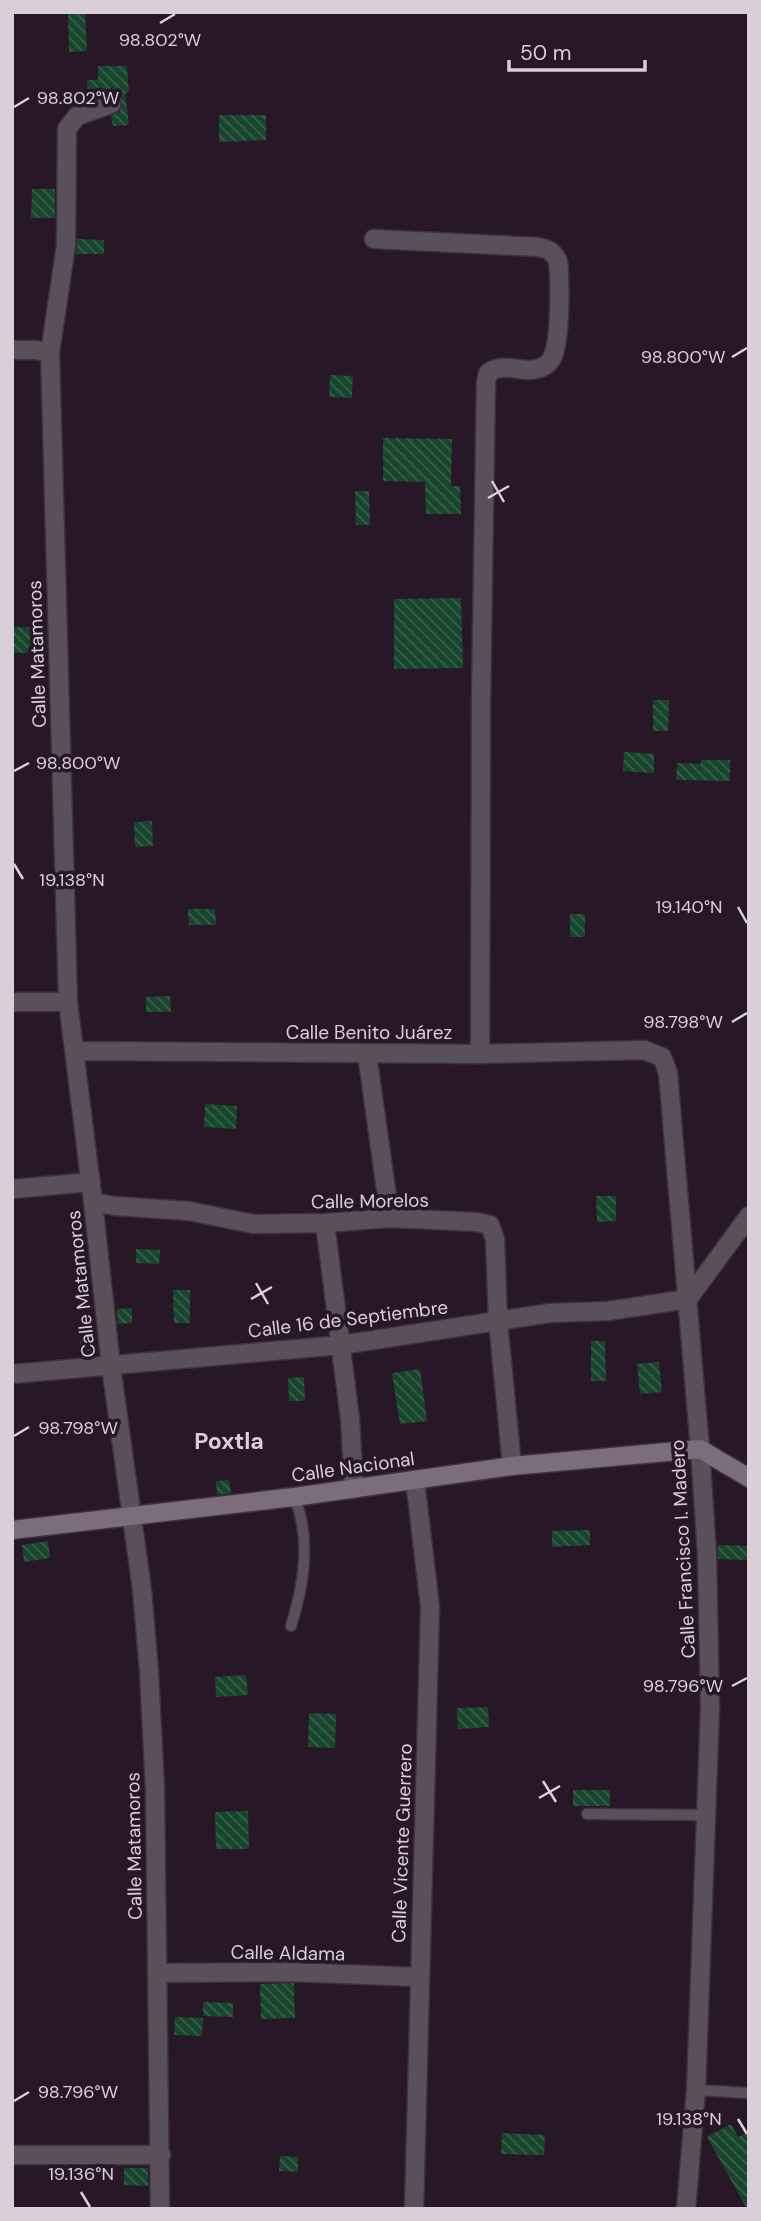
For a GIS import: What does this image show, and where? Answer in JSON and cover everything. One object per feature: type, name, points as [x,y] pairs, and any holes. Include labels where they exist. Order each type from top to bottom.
[{"type":"street","name":"Calle Matamoros","points":[[111,104],[76,116],[67,129],[66,245],[50,353],[68,1002],[111,1366],[142,1590],[149,1671],[155,1790],[160,2209]]},
{"type":"street","points":[[374,239],[547,248],[555,254],[558,261],[556,345],[552,360],[543,368],[530,370],[494,368],[488,373],[486,382],[481,700],[480,1054]]},
{"type":"street","points":[[12,350],[50,353]]},
{"type":"street","points":[[12,1002],[68,1002]]},
{"type":"street","name":"Calle Benito Juárez","points":[[75,1051],[480,1054],[644,1050],[662,1057]]},
{"type":"street","points":[[367,1054],[390,1218]]},
{"type":"street","name":"Calle Francisco I. Madero","points":[[662,1057],[668,1073],[700,1449],[707,1554],[710,1694],[696,2090],[686,2209]]},
{"type":"street","points":[[12,1189],[91,1182]]},
{"type":"street","name":"Calle Morelos","points":[[93,1202],[189,1211],[253,1224],[325,1223],[390,1218],[490,1225],[495,1239],[498,1321],[512,1466]]},
{"type":"street","points":[[688,1298],[749,1216]]},
{"type":"street","points":[[325,1223],[350,1419],[354,1489]]},
{"type":"street","name":"Calle 16 de Septiembre","points":[[12,1374],[341,1345],[551,1313],[608,1311],[688,1298]]},
{"type":"street","points":[[700,1449],[749,1478]]},
{"type":"street","name":"Calle Nacional","points":[[12,1530],[293,1497],[512,1466],[700,1449]]},
{"type":"street","name":"Calle Vicente Guerrero","points":[[414,2209],[430,1607],[415,1480]]},
{"type":"street","name":"Calle Aldama","points":[[157,1973],[292,1972],[419,1977]]},
{"type":"street","points":[[12,2155],[161,2155]]},
{"type":"lane","points":[[292,1626],[303,1567],[304,1533],[300,1512],[293,1497]]},
{"type":"lane","points":[[587,1814],[706,1815]]},
{"type":"lane","points":[[696,2090],[749,2093]]},
{"type":"building","points":[[68,12],[85,12],[87,51],[69,52]]},
{"type":"building","points":[[98,66],[127,66],[129,93],[125,93],[129,125],[113,126],[111,116],[119,112],[122,105],[118,95],[88,94],[87,80],[98,80]]},
{"type":"building","points":[[219,115],[266,115],[266,140],[219,142]]},
{"type":"building","points":[[32,189],[55,189],[55,218],[31,218]]},
{"type":"building","points":[[77,239],[104,240],[104,254],[76,254]]},
{"type":"building","points":[[330,375],[353,376],[352,398],[329,397]]},
{"type":"building","points":[[383,438],[452,439],[451,486],[460,486],[461,514],[426,514],[425,482],[383,481]]},
{"type":"building","points":[[355,491],[369,491],[370,525],[356,525]]},
{"type":"building","points":[[461,598],[463,668],[394,669],[394,599]]},
{"type":"building","points":[[12,627],[46,627],[47,653],[12,653]]},
{"type":"building","points":[[653,700],[669,700],[668,731],[653,731]]},
{"type":"building","points":[[624,752],[654,754],[654,773],[623,771]]},
{"type":"building","points":[[701,760],[730,760],[730,781],[676,780],[677,763],[701,764]]},
{"type":"building","points":[[152,821],[153,846],[135,847],[134,822]]},
{"type":"building","points":[[188,909],[215,909],[216,925],[189,925]]},
{"type":"building","points":[[570,914],[585,914],[585,937],[570,937]]},
{"type":"building","points":[[170,996],[171,1012],[146,1012],[146,997]]},
{"type":"building","points":[[205,1104],[237,1106],[236,1129],[204,1127]]},
{"type":"building","points":[[596,1196],[616,1196],[616,1221],[597,1222]]},
{"type":"building","points":[[136,1249],[160,1250],[159,1264],[136,1263]]},
{"type":"building","points":[[173,1290],[190,1290],[190,1323],[174,1323]]},
{"type":"building","points":[[132,1308],[132,1323],[118,1324],[117,1309]]},
{"type":"building","points":[[80,1335],[96,1336],[96,1351],[80,1351]]},
{"type":"building","points":[[591,1341],[605,1341],[606,1381],[591,1381]]},
{"type":"building","points":[[659,1362],[662,1392],[640,1394],[637,1364]]},
{"type":"building","points":[[420,1369],[427,1421],[400,1424],[392,1373]]},
{"type":"building","points":[[304,1377],[305,1401],[289,1401],[288,1378]]},
{"type":"building","points":[[229,1480],[231,1493],[217,1495],[216,1481]]},
{"type":"building","points":[[590,1530],[590,1545],[552,1547],[552,1531]]},
{"type":"building","points":[[48,1541],[50,1558],[24,1562],[22,1545]]},
{"type":"building","points":[[718,1545],[749,1546],[749,1560],[718,1559]]},
{"type":"building","points":[[246,1675],[248,1695],[216,1697],[215,1677]]},
{"type":"building","points":[[488,1707],[489,1727],[458,1729],[457,1708]]},
{"type":"building","points":[[309,1713],[336,1714],[335,1748],[308,1747]]},
{"type":"building","points":[[573,1790],[610,1790],[610,1806],[573,1806]]},
{"type":"building","points":[[248,1811],[249,1849],[216,1849],[215,1812]]},
{"type":"building","points":[[294,1983],[295,2018],[261,2019],[260,1984]]},
{"type":"building","points":[[203,2002],[233,2003],[233,2017],[203,2016]]},
{"type":"building","points":[[175,2017],[203,2018],[202,2036],[174,2035]]},
{"type":"building","points":[[731,2124],[738,2137],[749,2132],[749,2209],[707,2137]]},
{"type":"building","points":[[502,2133],[545,2135],[544,2155],[501,2154]]},
{"type":"building","points":[[280,2156],[298,2157],[298,2172],[279,2171]]},
{"type":"building","points":[[124,2168],[148,2168],[148,2186],[124,2185]]},
{"type":"district","name":"Poxtla","points":[[229,1441]]}]
